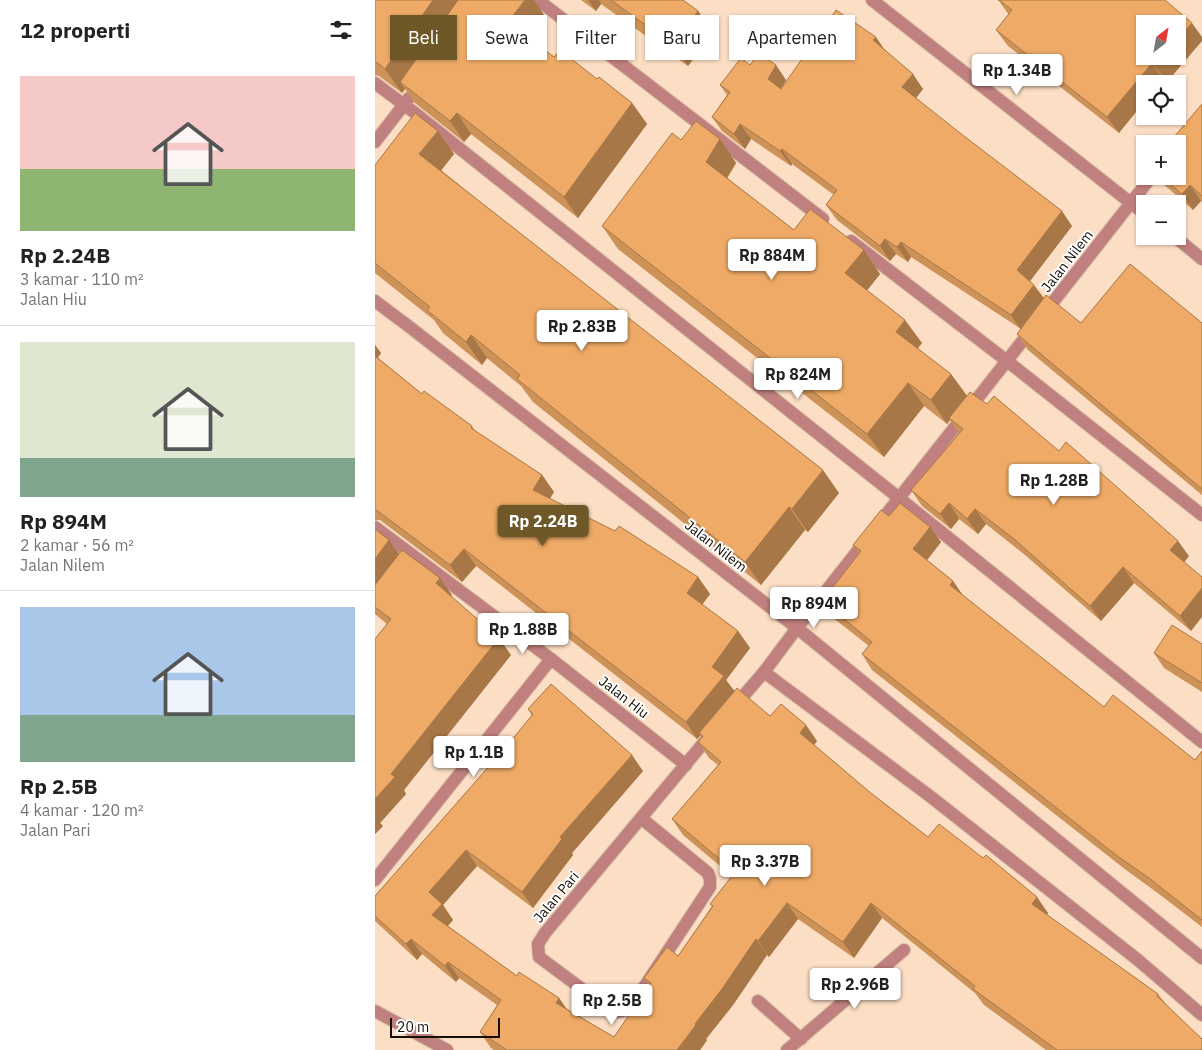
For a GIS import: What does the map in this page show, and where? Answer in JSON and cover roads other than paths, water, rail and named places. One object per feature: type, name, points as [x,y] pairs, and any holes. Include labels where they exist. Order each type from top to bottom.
[{"type":"street","points":[[538,0],[1007,361],[1202,515]]},
{"type":"street","points":[[872,0],[1136,207]]},
{"type":"street","points":[[375,83],[899,498],[1202,742]]},
{"type":"street","points":[[375,142],[415,89]]},
{"type":"street","name":"Jalan Nilem","points":[[375,301],[797,628],[1145,185]]},
{"type":"street","points":[[1185,245],[1202,258]]},
{"type":"street","name":"Jalan Hiu","points":[[375,527],[410,559],[551,659],[685,765]]},
{"type":"street","points":[[641,818],[764,672],[797,628],[1202,958]]},
{"type":"street","points":[[375,880],[551,659]]},
{"type":"street","points":[[764,672],[931,797],[1201,1013]]},
{"type":"street","name":"Jalan Pari","points":[[641,818],[707,872],[710,879],[710,887],[631,1007],[613,1012],[539,956],[538,944],[545,933],[641,818]]},
{"type":"street","points":[[787,1050],[904,950]]},
{"type":"street","points":[[758,1001],[801,1039]]},
{"type":"street","points":[[375,1011],[447,1050]]}]
